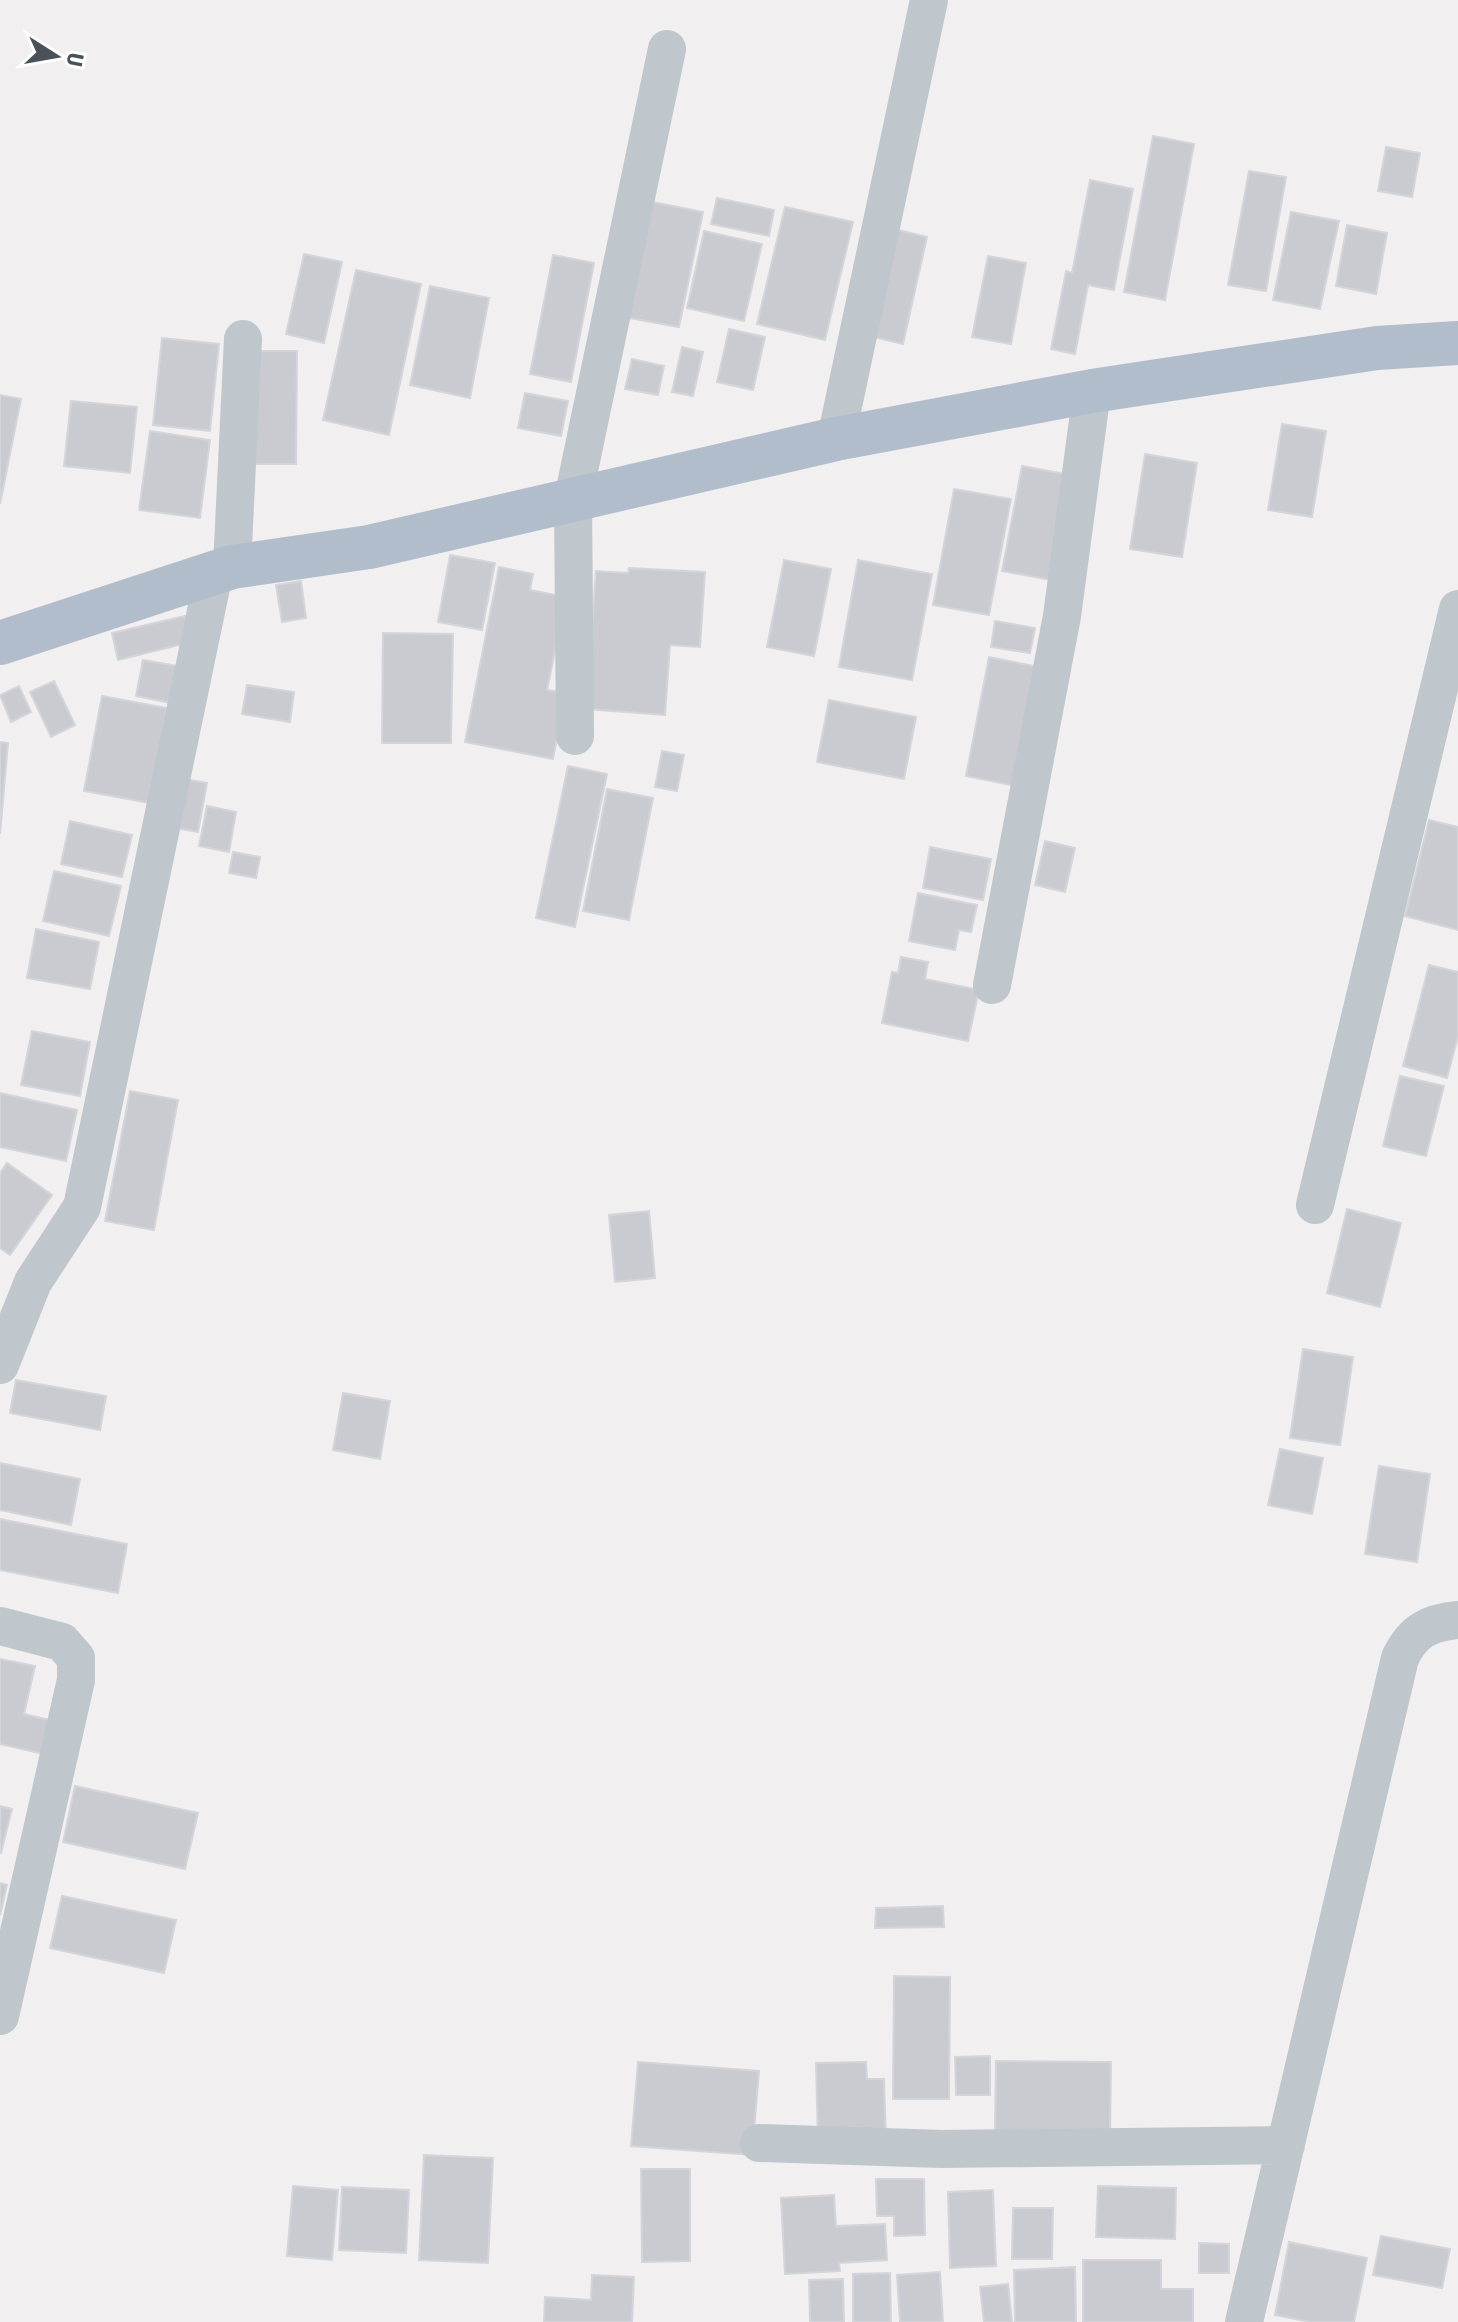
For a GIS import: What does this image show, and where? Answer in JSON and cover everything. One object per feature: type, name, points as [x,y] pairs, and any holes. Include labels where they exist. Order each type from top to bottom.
[{"type":"main road","points":[[0,643],[223,570],[369,547],[836,439],[1092,391],[1377,348],[1458,343]]},
{"type":"street","points":[[836,439],[929,0]]},
{"type":"street","points":[[575,736],[573,499],[667,49]]},
{"type":"street","points":[[0,1365],[33,1282],[82,1207],[223,570],[243,339]]},
{"type":"street","points":[[992,985],[1062,616],[1092,391]]},
{"type":"street","points":[[1315,1205],[1458,609]]},
{"type":"street","points":[[1244,2322],[1400,1658],[1410,1637],[1433,1622],[1458,1620]]},
{"type":"street","points":[[0,1626],[62,1642],[76,1658],[76,1680],[0,2016]]},
{"type":"street","points":[[759,2143],[942,2149],[1286,2145]]},
{"type":"building","points":[[1153,136],[1194,144],[1165,300],[1124,292]]},
{"type":"building","points":[[1386,147],[1420,153],[1412,197],[1378,191]]},
{"type":"building","points":[[1249,171],[1286,177],[1266,291],[1228,285]]},
{"type":"building","points":[[1090,180],[1133,189],[1114,290],[1088,285],[1075,354],[1051,349],[1066,271],[1072,273]]},
{"type":"building","points":[[717,198],[774,210],[769,236],[711,224]]},
{"type":"building","points":[[648,201],[703,212],[679,327],[624,317]]},
{"type":"building","points":[[785,207],[853,222],[825,340],[757,324]]},
{"type":"building","points":[[1291,212],[1339,221],[1320,309],[1273,300]]},
{"type":"building","points":[[1347,225],[1387,233],[1376,294],[1336,286]]},
{"type":"building","points":[[890,228],[927,237],[903,344],[866,335]]},
{"type":"building","points":[[704,231],[762,244],[744,321],[687,308]]},
{"type":"building","points":[[304,254],[342,262],[324,343],[286,334]]},
{"type":"building","points":[[553,255],[594,263],[571,382],[530,374]]},
{"type":"building","points":[[988,256],[1026,263],[1011,344],[972,337]]},
{"type":"building","points":[[356,270],[421,284],[389,435],[323,420]]},
{"type":"building","points":[[430,286],[489,298],[470,398],[410,385]]},
{"type":"building","points":[[729,329],[765,337],[753,390],[717,382]]},
{"type":"building","points":[[162,338],[219,344],[210,431],[153,425]]},
{"type":"building","points":[[682,347],[703,352],[693,396],[672,392]]},
{"type":"building","points":[[249,351],[297,351],[296,464],[248,464]]},
{"type":"building","points":[[632,359],[664,366],[658,395],[625,389]]},
{"type":"building","points":[[525,393],[568,401],[561,436],[518,428]]},
{"type":"building","points":[[0,395],[21,399],[0,504]]},
{"type":"building","points":[[71,401],[137,407],[130,473],[64,466]]},
{"type":"building","points":[[1282,424],[1326,431],[1312,517],[1268,510]]},
{"type":"building","points":[[150,431],[210,440],[200,518],[139,510]]},
{"type":"building","points":[[1145,454],[1197,463],[1182,557],[1130,549]]},
{"type":"building","points":[[1022,466],[1076,476],[1057,581],[1002,571]]},
{"type":"building","points":[[954,489],[1011,499],[989,615],[933,605]]},
{"type":"building","points":[[450,555],[495,563],[482,630],[438,622]]},
{"type":"building","points":[[784,560],[831,569],[814,656],[767,647]]},
{"type":"building","points":[[858,560],[932,574],[912,680],[839,667]]},
{"type":"building","points":[[499,567],[533,574],[530,590],[566,597],[547,690],[566,693],[553,759],[465,742]]},
{"type":"building","points":[[629,568],[705,572],[700,647],[670,645],[665,715],[586,709],[596,571],[628,573]]},
{"type":"building","points":[[301,581],[306,618],[282,622],[276,585]]},
{"type":"building","points":[[185,616],[191,642],[118,660],[112,633]]},
{"type":"building","points":[[995,621],[1035,628],[1030,653],[991,647]]},
{"type":"building","points":[[383,633],[453,634],[451,743],[382,743]]},
{"type":"building","points":[[989,657],[1044,668],[1021,787],[966,776]]},
{"type":"building","points":[[143,660],[178,666],[171,703],[136,696]]},
{"type":"building","points":[[54,681],[75,725],[51,737],[30,692]]},
{"type":"building","points":[[247,685],[294,692],[290,722],[242,714]]},
{"type":"building","points":[[19,686],[31,712],[11,722],[0,695]]},
{"type":"building","points":[[102,696],[167,708],[150,803],[84,791]]},
{"type":"building","points":[[829,700],[916,717],[904,779],[817,762]]},
{"type":"building","points":[[0,742],[8,743],[0,834]]},
{"type":"building","points":[[662,751],[684,755],[677,791],[655,787]]},
{"type":"building","points":[[568,766],[607,774],[575,927],[536,918]]},
{"type":"building","points":[[186,779],[207,783],[198,832],[176,828]]},
{"type":"building","points":[[607,789],[653,798],[629,920],[583,911]]},
{"type":"building","points":[[207,806],[236,812],[229,852],[199,846]]},
{"type":"building","points":[[1429,820],[1458,827],[1458,930],[1405,916]]},
{"type":"building","points":[[70,821],[132,835],[122,877],[61,864]]},
{"type":"building","points":[[1045,841],[1075,848],[1065,892],[1035,885]]},
{"type":"building","points":[[930,847],[991,859],[983,900],[923,888]]},
{"type":"building","points":[[233,852],[260,857],[256,878],[229,873]]},
{"type":"building","points":[[54,871],[121,886],[109,936],[43,921]]},
{"type":"building","points":[[918,893],[977,905],[971,932],[959,930],[955,950],[909,941]]},
{"type":"building","points":[[36,929],[99,942],[90,989],[27,978]]},
{"type":"building","points":[[901,957],[928,962],[925,979],[979,990],[968,1041],[882,1023],[892,972],[898,973]]},
{"type":"building","points":[[1429,965],[1458,972],[1458,1036],[1447,1078],[1403,1066]]},
{"type":"building","points":[[32,1031],[90,1042],[80,1096],[21,1085]]},
{"type":"building","points":[[1400,1076],[1444,1086],[1426,1156],[1383,1146]]},
{"type":"building","points":[[130,1091],[178,1100],[154,1230],[105,1221]]},
{"type":"building","points":[[0,1093],[77,1110],[66,1161],[0,1147]]},
{"type":"building","points":[[7,1163],[52,1195],[10,1255],[0,1248],[0,1173]]},
{"type":"building","points":[[1347,1209],[1401,1223],[1380,1307],[1327,1293]]},
{"type":"building","points":[[649,1211],[655,1278],[615,1282],[609,1215]]},
{"type":"building","points":[[1303,1349],[1353,1357],[1340,1445],[1290,1438]]},
{"type":"building","points":[[16,1380],[106,1396],[100,1430],[10,1413]]},
{"type":"building","points":[[343,1393],[390,1401],[380,1459],[333,1450]]},
{"type":"building","points":[[1280,1449],[1323,1458],[1312,1514],[1268,1505]]},
{"type":"building","points":[[0,1463],[80,1479],[71,1525],[0,1510]]},
{"type":"building","points":[[1379,1466],[1430,1474],[1417,1562],[1365,1554]]},
{"type":"building","points":[[0,1519],[127,1544],[118,1593],[0,1570]]},
{"type":"building","points":[[0,1659],[35,1666],[24,1714],[50,1720],[44,1754],[0,1744]]},
{"type":"building","points":[[75,1786],[198,1813],[185,1869],[63,1842]]},
{"type":"building","points":[[0,1806],[12,1809],[1,1853],[0,1853]]},
{"type":"building","points":[[0,1883],[7,1885],[0,1915]]},
{"type":"building","points":[[62,1896],[176,1920],[164,1973],[50,1948]]},
{"type":"building","points":[[943,1906],[944,1927],[875,1928],[876,1908]]},
{"type":"building","points":[[894,1976],[950,1977],[949,2099],[893,2099]]},
{"type":"building","points":[[990,2056],[990,2095],[956,2095],[955,2057]]},
{"type":"building","points":[[996,2061],[1111,2062],[1110,2133],[995,2132]]},
{"type":"building","points":[[638,2062],[759,2071],[752,2155],[631,2146]]},
{"type":"building","points":[[866,2062],[867,2079],[884,2079],[886,2143],[818,2144],[816,2063]]},
{"type":"building","points":[[424,2155],[493,2158],[488,2263],[419,2260]]},
{"type":"building","points":[[641,2169],[690,2169],[690,2261],[642,2262]]},
{"type":"building","points":[[876,2179],[924,2179],[925,2235],[894,2236],[894,2216],[877,2216]]},
{"type":"building","points":[[293,2186],[338,2190],[332,2260],[287,2256]]},
{"type":"building","points":[[1098,2186],[1176,2188],[1175,2239],[1096,2237]]},
{"type":"building","points":[[342,2187],[409,2190],[406,2253],[339,2250]]},
{"type":"building","points":[[993,2190],[996,2266],[950,2268],[948,2192]]},
{"type":"building","points":[[834,2195],[836,2226],[885,2224],[887,2260],[839,2263],[840,2271],[785,2274],[781,2198]]},
{"type":"building","points":[[1013,2208],[1053,2208],[1052,2259],[1012,2259]]},
{"type":"building","points":[[1381,2236],[1450,2249],[1442,2288],[1373,2275]]},
{"type":"building","points":[[1289,2242],[1367,2258],[1354,2322],[1310,2322],[1275,2315]]},
{"type":"building","points":[[1199,2243],[1229,2244],[1229,2273],[1199,2273]]},
{"type":"building","points":[[1083,2260],[1161,2260],[1161,2289],[1193,2289],[1193,2322],[1083,2322]]},
{"type":"building","points":[[1075,2267],[1076,2322],[1015,2322],[1014,2270]]},
{"type":"building","points":[[940,2272],[943,2322],[900,2322],[897,2275]]},
{"type":"building","points":[[890,2273],[891,2322],[853,2322],[853,2274]]},
{"type":"building","points":[[592,2275],[634,2277],[632,2322],[544,2322],[545,2297],[591,2300]]},
{"type":"building","points":[[843,2279],[844,2322],[810,2322],[809,2280]]},
{"type":"building","points":[[1008,2284],[1012,2322],[984,2322],[980,2287]]}]
